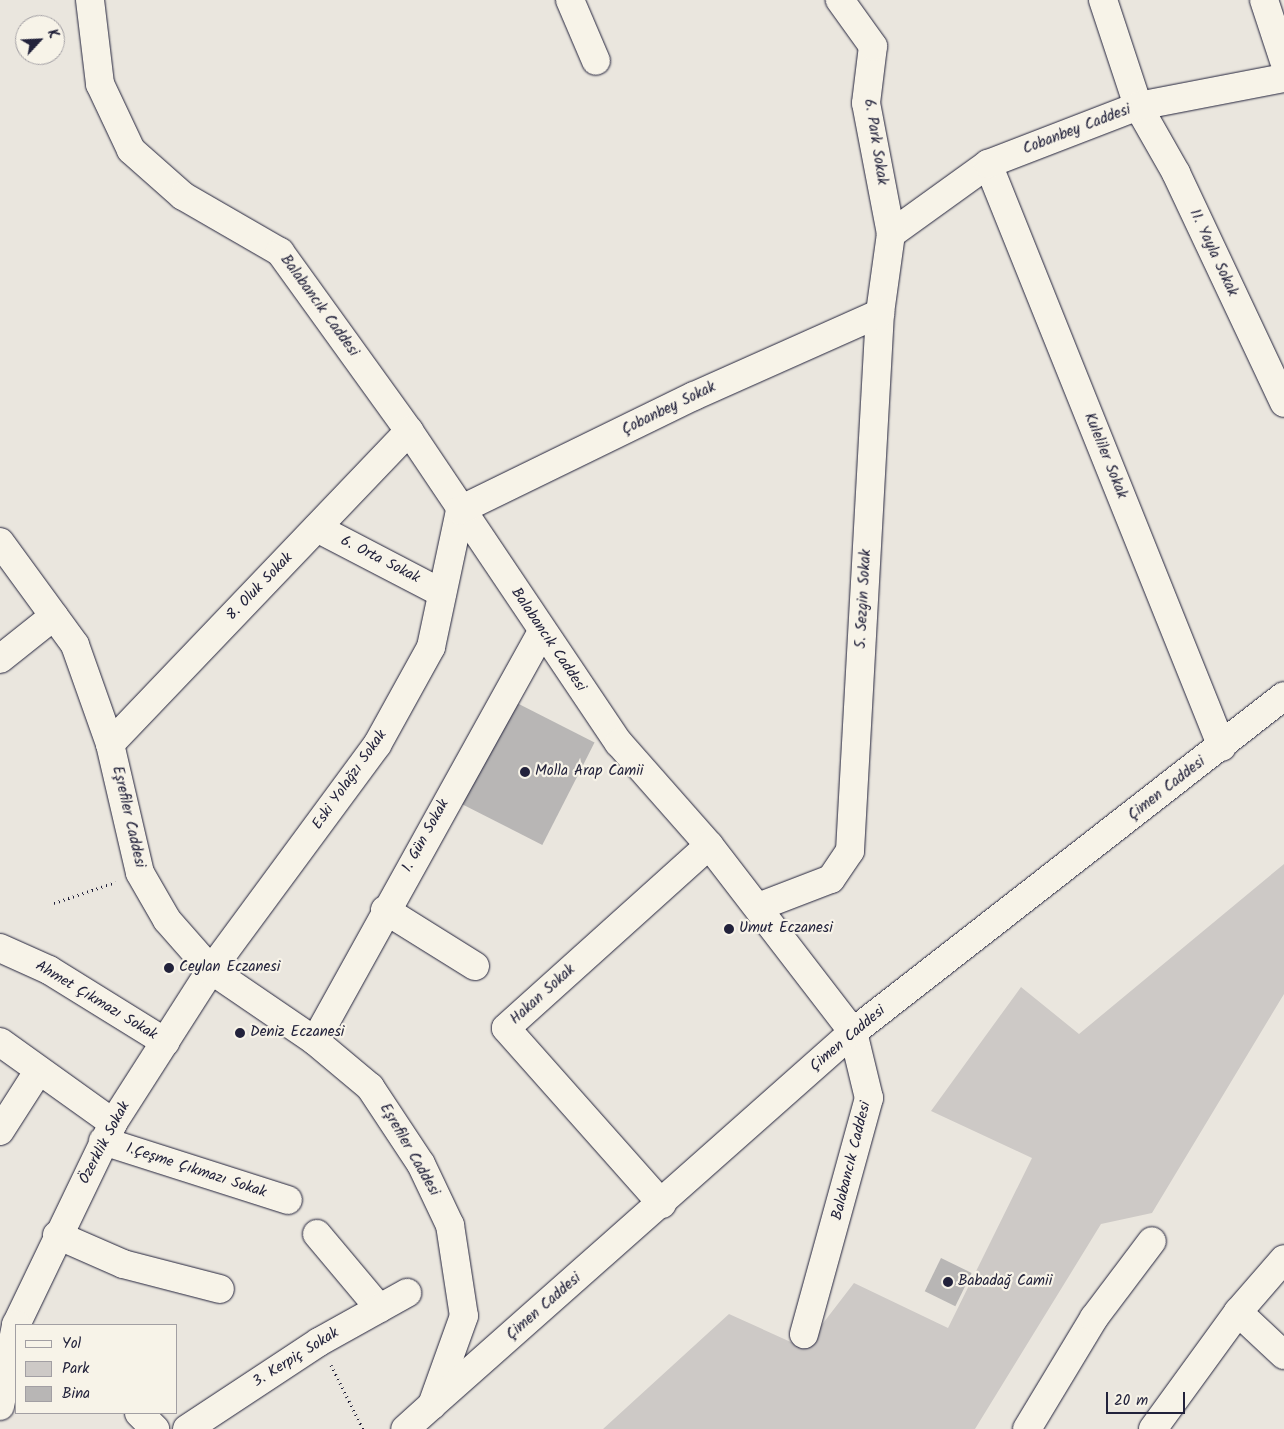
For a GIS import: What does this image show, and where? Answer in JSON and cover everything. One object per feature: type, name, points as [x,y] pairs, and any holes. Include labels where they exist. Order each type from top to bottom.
[{"type":"street","name":"Balabancık Caddesi","points":[[90,0],[100,84],[131,150],[183,196],[280,252],[410,431],[541,633],[619,744],[709,845],[854,1032],[869,1098],[804,1334]]},
{"type":"street","points":[[570,0],[596,60]]},
{"type":"street","name":"6. Park Sokak","points":[[840,0],[873,46],[866,104],[891,234]]},
{"type":"street","name":"11. Yayla Sokak","points":[[1103,0],[1138,106],[1176,173],[1284,403]]},
{"type":"street","points":[[1264,0],[1284,61]]},
{"type":"street","name":"Cobanbey Caddesi","points":[[891,234],[988,164],[1138,106],[1284,78]]},
{"type":"street","name":"Kuleliler Sokak","points":[[988,164],[1222,747]]},
{"type":"street","name":"5. Sezgin Sokak","points":[[758,908],[832,879],[850,852],[880,312],[891,234]]},
{"type":"street","name":"Çobanbey Sokak","points":[[460,510],[694,396],[880,312]]},
{"type":"street","name":"8. Oluk Sokak","points":[[110,744],[410,431]]},
{"type":"street","name":"Eski Yolağzı Sokak","points":[[211,970],[377,745],[431,647],[460,510]]},
{"type":"street","name":"6. Orta Sokak","points":[[317,528],[442,593]]},
{"type":"street","name":"Eşrefiler Caddesi","points":[[1,545],[75,645],[110,744],[140,873],[167,920],[211,970],[314,1041],[370,1087],[394,1118],[450,1225],[464,1316],[432,1405],[405,1429]]},
{"type":"street","points":[[0,659],[54,616]]},
{"type":"street","name":"1. Gün Sokak","points":[[314,1041],[385,910],[541,633]]},
{"type":"street","name":"Çimen Caddesi","points":[[432,1405],[662,1204],[854,1032],[1222,747],[1284,696]]},
{"type":"street","name":"Hakan Sokak","points":[[662,1204],[506,1028],[709,845]]},
{"type":"street","points":[[385,910],[475,966]]},
{"type":"street","name":"Ahmet Çıkmazı Sokak","points":[[0,948],[50,970],[165,1042]]},
{"type":"street","name":"Özerklik Sokak","points":[[18,1321],[57,1235],[108,1132],[211,970]]},
{"type":"street","name":"1.Çeşme Çıkmazı Sokak","points":[[0,1042],[39,1070],[108,1132],[288,1200]]},
{"type":"street","points":[[0,1131],[39,1070]]},
{"type":"street","points":[[316,1234],[379,1308]]},
{"type":"street","points":[[57,1235],[123,1264],[220,1289]]},
{"type":"street","points":[[1027,1429],[1094,1318],[1152,1242]]},
{"type":"street","points":[[1163,1425],[1238,1312],[1284,1259]]},
{"type":"street","name":"3. Kerpiç Sokak","points":[[187,1429],[319,1342],[408,1293]]},
{"type":"street","points":[[1238,1312],[1284,1355]]},
{"type":"street","name":"Özerklik Sokak","points":[[0,1406],[15,1335]]},
{"type":"street","points":[[140,1414],[155,1429]]},
{"type":"path","points":[[54,903],[140,873]]},
{"type":"path","points":[[319,1342],[363,1429]]},
{"type":"green space","points":[[1284,864],[1284,994],[1152,1213],[1101,1224],[975,1429],[603,1429],[729,1314],[804,1348],[854,1283],[948,1328],[1032,1158],[931,1111],[1021,987],[1079,1034]]},
{"type":"building","name":"Molla Arap Camii","points":[[509,699],[595,743],[542,845],[457,801]]},
{"type":"building","name":"Babadağ Camii","points":[[941,1258],[972,1273],[955,1306],[925,1291]]},
{"type":"place","name":"Molla Arap Camii","points":[[525,772]]},
{"type":"place","name":"Umut Eczanesi","points":[[729,929]]},
{"type":"place","name":"Ceylan Eczanesi","points":[[169,968]]},
{"type":"place","name":"Deniz Eczanesi","points":[[240,1033]]},
{"type":"place","name":"Babadağ Camii","points":[[948,1282]]}]
